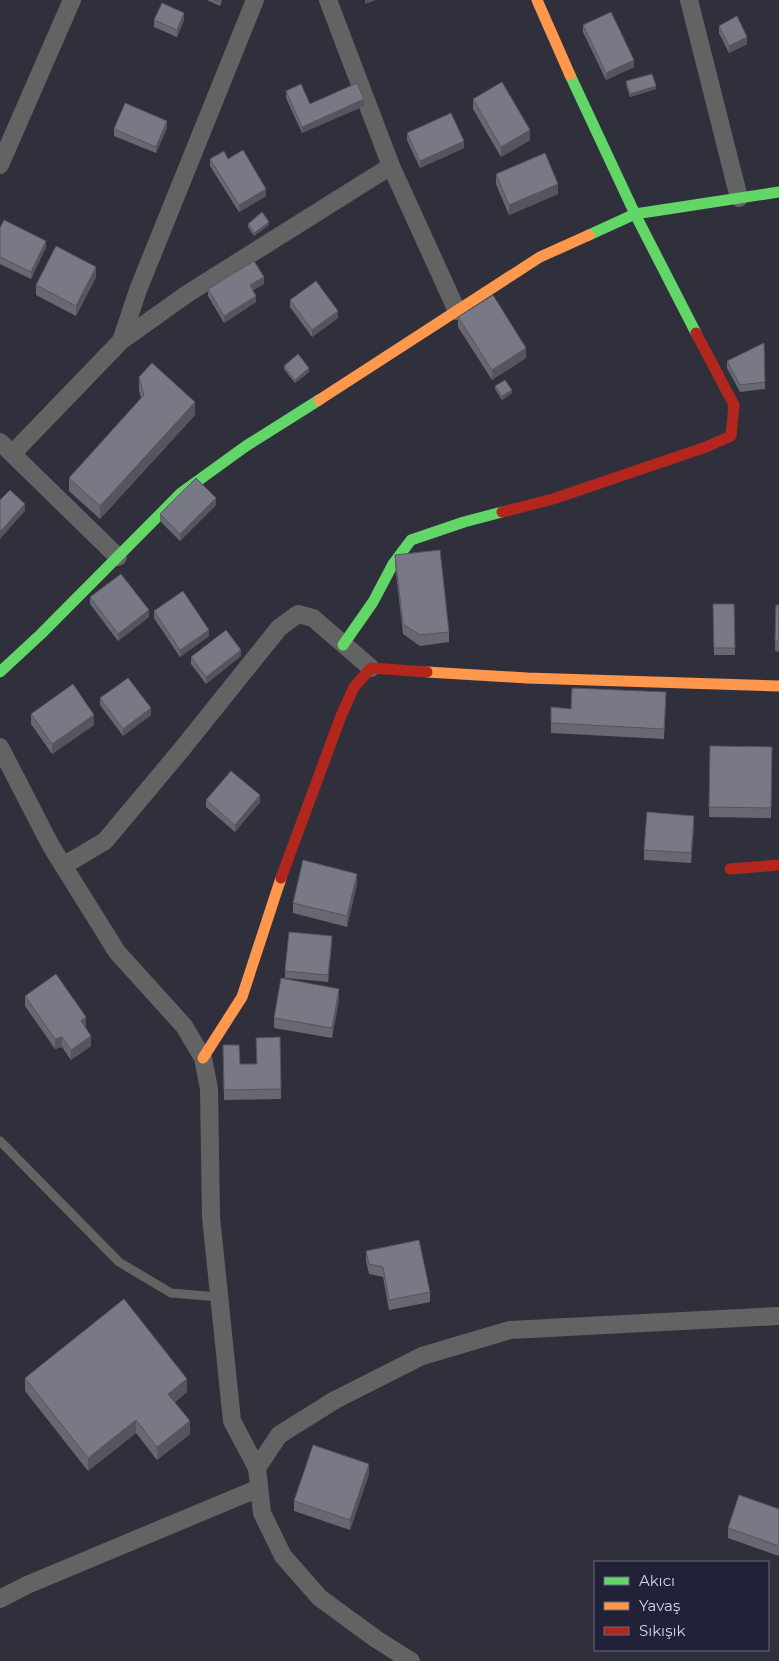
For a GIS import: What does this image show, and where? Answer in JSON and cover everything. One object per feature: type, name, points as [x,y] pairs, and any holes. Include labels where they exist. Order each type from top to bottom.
[{"type":"street","points":[[0,165],[72,0]]},
{"type":"street","points":[[121,341],[138,290],[255,0]]},
{"type":"street","points":[[328,0],[391,166],[457,311]]},
{"type":"street","points":[[343,645],[373,602],[393,564],[411,540],[464,522],[553,499],[706,447],[731,436],[734,405],[635,214],[591,122],[537,0]]},
{"type":"street","points":[[689,0],[739,198]]},
{"type":"street","points":[[118,556],[7,448],[121,341],[187,294],[391,166]]},
{"type":"street","points":[[0,672],[41,634],[181,493],[246,446],[378,363],[540,257],[635,214],[779,192]]},
{"type":"street","points":[[63,866],[105,841],[279,628],[298,614],[313,618],[371,668],[527,678],[779,686]]},
{"type":"street","points":[[203,1058],[242,997],[287,861],[341,716],[354,687],[371,668]]},
{"type":"street","points":[[0,747],[51,846],[117,952],[184,1026],[203,1058],[209,1089],[211,1218],[232,1421],[256,1468],[262,1514],[284,1556],[320,1598],[376,1639],[411,1661]]},
{"type":"street","points":[[730,868],[779,865]]},
{"type":"street","points":[[256,1468],[279,1435],[335,1400],[422,1356],[510,1330],[779,1316]]},
{"type":"street","points":[[0,1599],[27,1585],[259,1488]]},
{"type":"lane","points":[[0,1141],[119,1262],[171,1293],[219,1298]]},
{"type":"building","points":[[162,3],[184,13],[177,30],[154,20]]},
{"type":"building","points":[[611,12],[634,60],[606,73],[583,25]]},
{"type":"building","points":[[737,16],[747,37],[729,46],[719,26]]},
{"type":"building","points":[[652,74],[656,86],[630,94],[626,81]]},
{"type":"building","points":[[502,82],[530,130],[501,147],[473,99]]},
{"type":"building","points":[[357,83],[364,99],[302,127],[286,91],[301,84],[310,104]]},
{"type":"building","points":[[125,103],[167,121],[156,147],[114,129]]},
{"type":"building","points":[[451,113],[464,141],[420,161],[407,133]]},
{"type":"building","points":[[243,150],[266,189],[239,205],[210,159],[224,151],[228,159]]},
{"type":"building","points":[[545,153],[558,184],[509,205],[496,174]]},
{"type":"building","points":[[262,212],[269,222],[254,233],[248,224]]},
{"type":"building","points":[[4,220],[46,241],[31,272],[0,257],[0,228]]},
{"type":"building","points":[[56,246],[96,267],[76,306],[36,285]]},
{"type":"building","points":[[254,261],[264,277],[250,285],[256,296],[224,316],[208,289]]},
{"type":"building","points":[[316,281],[338,311],[312,330],[290,300]]},
{"type":"building","points":[[493,295],[526,348],[492,370],[458,317]]},
{"type":"building","points":[[764,343],[765,382],[740,385],[727,361]]},
{"type":"building","points":[[298,354],[309,368],[295,380],[284,366]]},
{"type":"building","points":[[152,363],[195,402],[100,506],[69,478],[144,395],[139,377]]},
{"type":"building","points":[[505,380],[512,390],[502,396],[495,386]]},
{"type":"building","points":[[196,478],[216,498],[180,534],[160,514]]},
{"type":"building","points":[[10,490],[25,504],[0,532],[0,500]]},
{"type":"building","points":[[440,550],[449,632],[420,635],[403,624],[395,555]]},
{"type":"building","points":[[121,574],[149,610],[118,634],[90,597]]},
{"type":"building","points":[[183,591],[209,630],[180,650],[154,611]]},
{"type":"building","points":[[713,604],[734,604],[735,648],[714,648]]},
{"type":"building","points":[[776,605],[779,605],[779,641],[775,641]]},
{"type":"building","points":[[226,630],[241,650],[206,677],[191,657]]},
{"type":"building","points":[[128,678],[151,708],[123,729],[100,698]]},
{"type":"building","points":[[73,684],[94,715],[52,744],[31,714]]},
{"type":"building","points":[[572,688],[666,692],[664,729],[551,723],[551,707],[571,709]]},
{"type":"building","points":[[710,746],[772,747],[771,808],[709,807]]},
{"type":"building","points":[[231,771],[260,795],[235,825],[206,800]]},
{"type":"building","points":[[647,812],[694,816],[691,853],[644,850]]},
{"type":"building","points":[[303,860],[357,874],[347,916],[293,903]]},
{"type":"building","points":[[289,932],[332,936],[328,975],[285,971]]},
{"type":"building","points":[[56,974],[86,1017],[81,1021],[91,1036],[71,1050],[62,1037],[55,1039],[25,996]]},
{"type":"building","points":[[281,978],[339,989],[332,1028],[274,1018]]},
{"type":"building","points":[[280,1037],[281,1089],[224,1090],[223,1045],[239,1045],[240,1064],[257,1064],[256,1038]]},
{"type":"building","points":[[419,1240],[430,1292],[389,1300],[383,1267],[369,1264],[366,1251]]},
{"type":"building","points":[[124,1299],[187,1379],[168,1394],[190,1421],[157,1447],[136,1420],[88,1458],[25,1378]]},
{"type":"building","points":[[313,1445],[369,1464],[350,1520],[294,1501]]},
{"type":"building","points":[[739,1495],[779,1509],[779,1546],[728,1528]]},
{"type":"traffic: fast","points":[[570,75],[635,214],[696,333]]},
{"type":"traffic: fast","points":[[589,235],[635,214],[779,192]]},
{"type":"traffic: fast","points":[[0,672],[41,634],[181,493],[246,446],[319,400]]},
{"type":"traffic: fast","points":[[343,645],[373,602],[393,564],[411,540],[464,522],[502,512]]},
{"type":"traffic: slow","points":[[537,0],[570,75]]},
{"type":"traffic: slow","points":[[319,400],[540,257],[589,235]]},
{"type":"traffic: slow","points":[[427,672],[527,678],[779,686]]},
{"type":"traffic: slow","points":[[203,1058],[242,997],[281,878]]},
{"type":"traffic: jam","points":[[502,512],[553,499],[706,447],[731,436],[734,405],[696,333]]},
{"type":"traffic: jam","points":[[281,878],[341,716],[354,687],[371,668],[427,672]]},
{"type":"traffic: jam","points":[[730,869],[779,865]]}]
